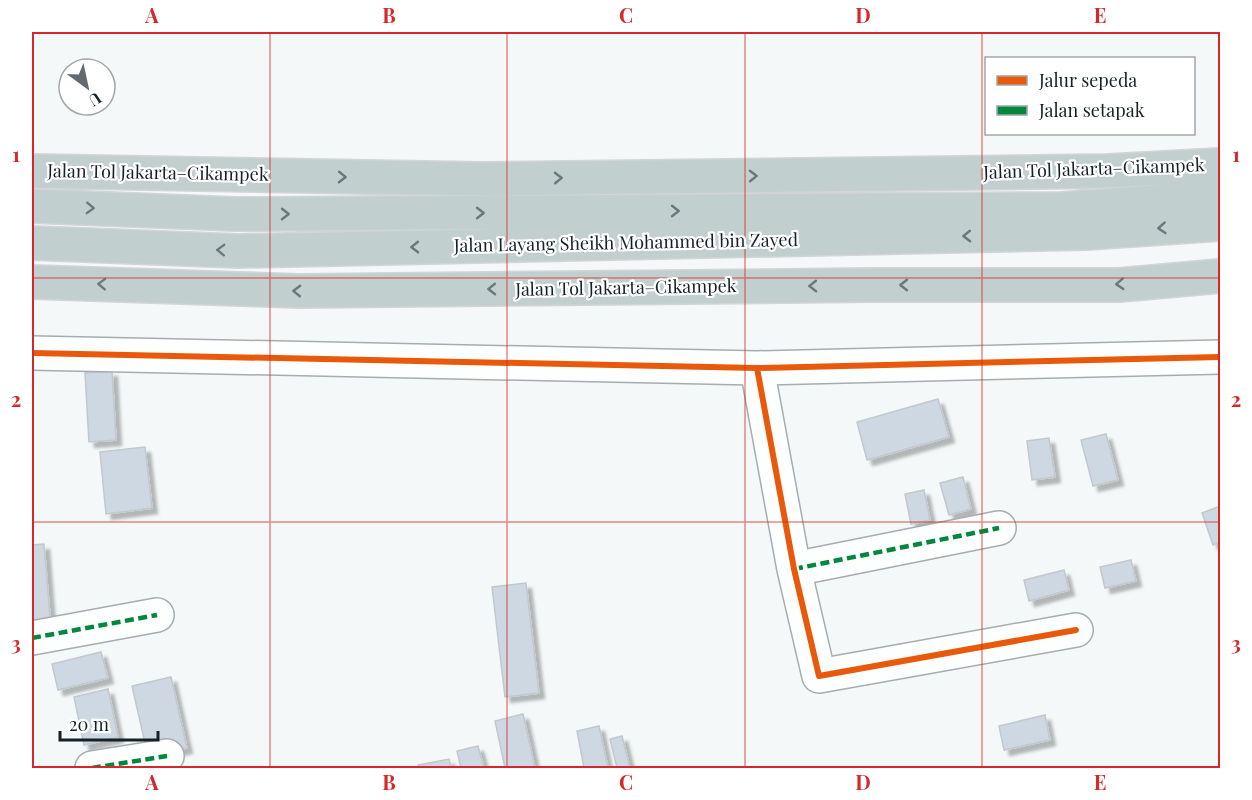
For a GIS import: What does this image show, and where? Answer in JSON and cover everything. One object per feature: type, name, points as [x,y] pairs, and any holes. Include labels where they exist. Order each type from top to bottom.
[{"type":"highway","name":"Jalan Tol Jakarta–Cikampek","points":[[32,171],[481,179],[1108,171],[1221,165]]},
{"type":"highway","name":"Jalan Layang Sheikh Mohammed bin Zayed","points":[[32,206],[235,214],[1062,209],[1221,197]]},
{"type":"highway","name":"Jalan Layang Sheikh Mohammed bin Zayed","points":[[32,243],[238,251],[1086,233],[1221,224]]},
{"type":"highway","name":"Jalan Tol Jakarta–Cikampek","points":[[32,282],[299,291],[872,285],[1119,285],[1221,276]]},
{"type":"street","points":[[32,353],[757,368],[1221,357]]},
{"type":"street","points":[[757,368],[794,569],[819,676],[1076,630]]},
{"type":"street","points":[[794,569],[999,528]]},
{"type":"street","points":[[32,638],[157,615]]},
{"type":"street","points":[[92,768],[167,756]]},
{"type":"building","points":[[112,371],[116,440],[89,442],[85,373]]},
{"type":"building","points":[[938,399],[949,437],[867,460],[857,422]]},
{"type":"building","points":[[1106,434],[1118,480],[1093,486],[1081,440]]},
{"type":"building","points":[[1049,438],[1055,477],[1032,480],[1027,441]]},
{"type":"building","points":[[145,447],[152,508],[106,514],[100,452]]},
{"type":"building","points":[[963,477],[971,509],[949,515],[940,483]]},
{"type":"building","points":[[924,490],[930,520],[911,524],[905,494]]},
{"type":"building","points":[[1220,506],[1220,542],[1213,545],[1202,513]]},
{"type":"building","points":[[44,544],[51,629],[32,631],[32,545]]},
{"type":"building","points":[[1131,560],[1136,581],[1105,588],[1100,567]]},
{"type":"building","points":[[1064,570],[1069,590],[1029,601],[1024,580]]},
{"type":"building","points":[[526,583],[539,693],[505,697],[492,587]]},
{"type":"building","points":[[101,652],[108,678],[58,690],[52,664]]},
{"type":"building","points":[[171,677],[187,748],[148,756],[132,686]]},
{"type":"building","points":[[108,689],[118,737],[84,745],[74,697]]},
{"type":"building","points":[[523,714],[535,768],[505,768],[495,721]]},
{"type":"building","points":[[1045,715],[1050,740],[1004,750],[999,726]]},
{"type":"building","points":[[599,726],[608,768],[584,768],[577,731]]},
{"type":"building","points":[[622,736],[630,768],[617,768],[610,739]]},
{"type":"building","points":[[478,746],[484,768],[461,768],[457,751]]},
{"type":"building","points":[[449,759],[451,768],[419,768],[418,765]]},
{"type":"marked path","points":[[794,569],[999,528]]},
{"type":"marked path","points":[[32,638],[157,615]]},
{"type":"marked path","points":[[92,768],[167,756]]},
{"type":"cycle path","points":[[32,353],[757,368],[1220,357]]},
{"type":"cycle path","points":[[757,368],[794,569],[819,676],[1076,630]]}]
